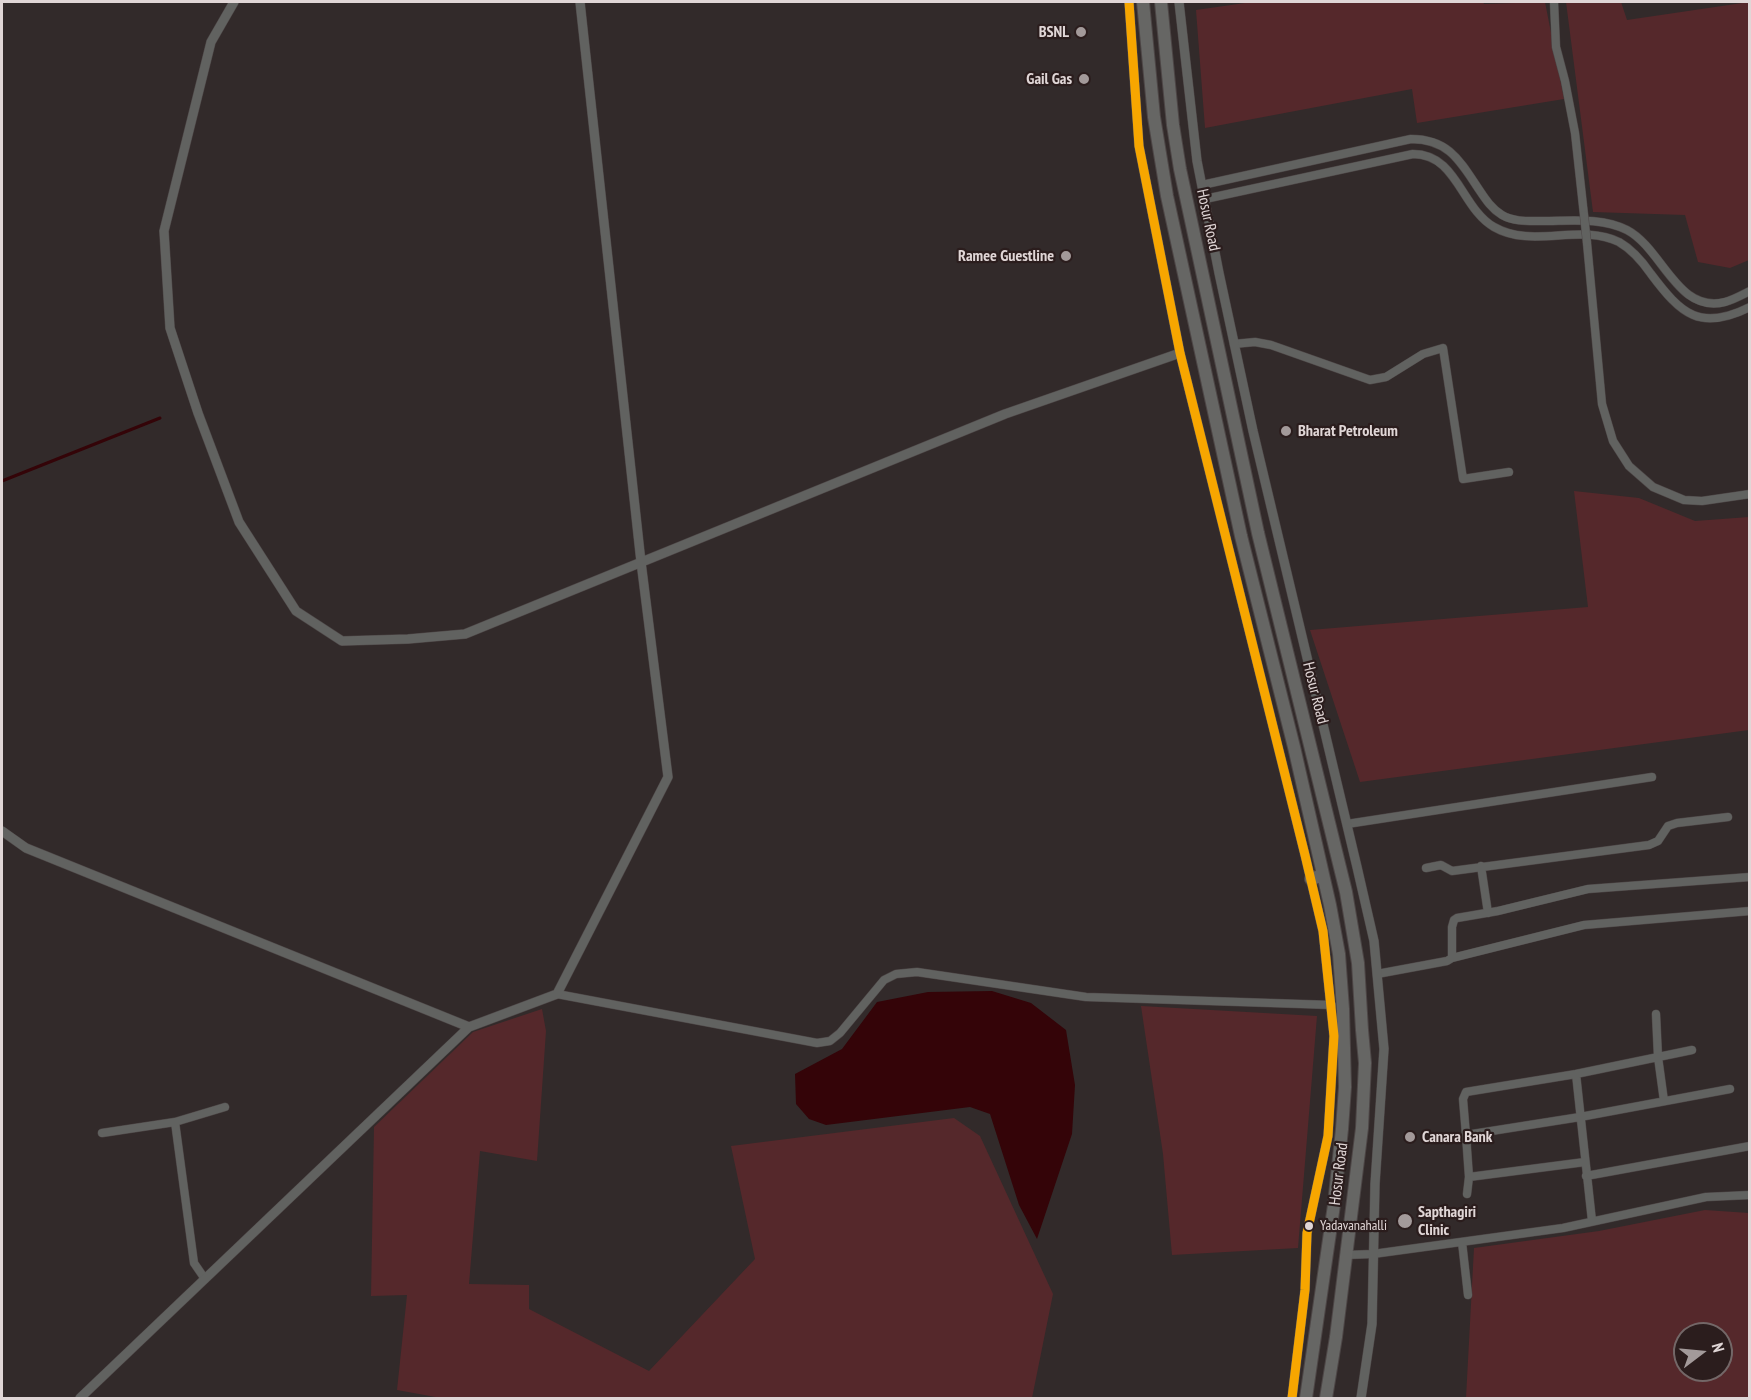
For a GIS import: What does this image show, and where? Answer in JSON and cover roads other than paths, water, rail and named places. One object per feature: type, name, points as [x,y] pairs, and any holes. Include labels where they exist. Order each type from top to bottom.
[{"type":"highway","name":"Hosur Road","points":[[1143,2],[1154,117],[1167,196],[1241,536],[1294,747],[1339,954],[1345,1087],[1334,1205],[1306,1398]]},
{"type":"highway","name":"Hosur Road","points":[[1161,2],[1173,125],[1180,169],[1258,534],[1329,816],[1358,963],[1365,1063],[1362,1128],[1326,1398]]},
{"type":"highway","points":[[1311,879],[1323,875]]},
{"type":"street","points":[[234,2],[211,42],[164,231],[170,328],[198,413],[239,522],[296,611],[342,640],[408,639],[465,634],[1005,414],[1180,353]]},
{"type":"street","points":[[557,994],[668,777],[641,562],[580,2]]},
{"type":"street","points":[[1129,2],[1139,146],[1180,353],[1311,879],[1323,931],[1332,1005],[1334,1036],[1328,1136],[1306,1233],[1305,1290],[1292,1398]]},
{"type":"street","points":[[1179,2],[1197,161],[1234,344],[1287,579],[1374,941],[1384,1049],[1375,1184],[1372,1324],[1361,1398]]},
{"type":"street","points":[[1554,2],[1556,47],[1575,133],[1602,404],[1613,441],[1629,466],[1653,487],[1684,500],[1702,501],[1749,494]]},
{"type":"street","points":[[1202,185],[1411,139],[1428,141],[1444,147],[1456,156],[1487,202],[1503,216],[1522,221],[1593,221],[1618,226],[1644,242],[1680,288],[1689,297],[1702,302],[1722,303],[1749,291]]},
{"type":"street","points":[[1205,199],[1413,154],[1425,155],[1445,166],[1476,211],[1496,228],[1521,235],[1593,236],[1613,240],[1634,253],[1675,304],[1698,316],[1725,317],[1749,307]]},
{"type":"street","points":[[1234,344],[1255,342],[1271,345],[1370,380],[1386,377],[1423,354],[1443,348],[1463,479],[1509,472]]},
{"type":"street","points":[[1347,824],[1652,777]]},
{"type":"street","points":[[1426,868],[1442,865],[1452,871],[1649,845],[1658,841],[1668,826],[1728,818]]},
{"type":"street","points":[[2,831],[26,848],[469,1027]]},
{"type":"street","points":[[1482,866],[1488,913]]},
{"type":"street","points":[[1452,958],[1454,920],[1588,890],[1749,877]]},
{"type":"street","points":[[1377,974],[1447,962],[1452,958],[1584,924],[1749,911]]},
{"type":"street","points":[[80,1398],[469,1027],[557,994],[817,1044],[830,1041],[840,1033],[885,980],[896,974],[917,972],[1086,998],[1332,1005]]},
{"type":"street","points":[[1656,1014],[1658,1057],[1664,1101]]},
{"type":"street","points":[[1467,1194],[1469,1178],[1463,1099],[1466,1092],[1576,1074],[1692,1050]]},
{"type":"street","points":[[1576,1074],[1592,1221]]},
{"type":"street","points":[[1466,1135],[1731,1089]]},
{"type":"street","points":[[102,1133],[175,1122],[225,1107]]},
{"type":"street","points":[[175,1122],[194,1263],[205,1279]]},
{"type":"street","points":[[1586,1176],[1749,1146]]},
{"type":"street","points":[[1469,1178],[1585,1162]]},
{"type":"street","points":[[1346,1255],[1373,1254],[1543,1231],[1706,1197],[1749,1195]]},
{"type":"street","points":[[1462,1242],[1468,1295]]},
{"type":"waterway","points":[[2,481],[160,418]]},
{"type":"place","name":"BSNL","points":[[1081,32]]},
{"type":"place","name":"Gail Gas","points":[[1084,79]]},
{"type":"place","name":"Ramee Guestline","points":[[1066,256]]},
{"type":"place","name":"Bharat Petroleum","points":[[1286,431]]},
{"type":"place","name":"Canara Bank","points":[[1410,1137]]},
{"type":"place","name":"Sapthagiri Clinic","points":[[1405,1221]]},
{"type":"place","name":"Yadavanahalli","points":[[1309,1226]]}]
